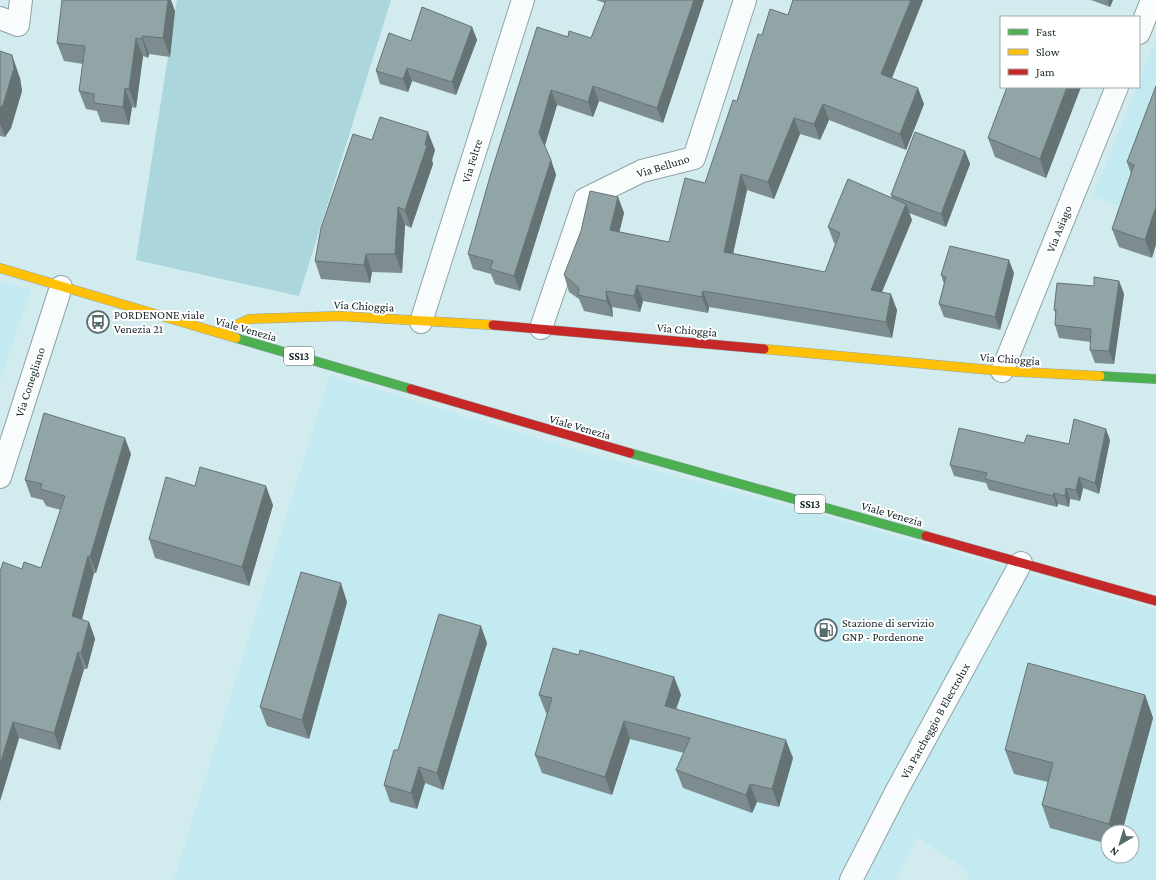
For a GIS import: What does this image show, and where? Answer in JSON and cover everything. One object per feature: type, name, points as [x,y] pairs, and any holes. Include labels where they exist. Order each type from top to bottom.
[{"type":"main road","name":"Viale Venezia","points":[[0,268],[598,444],[1156,601]]},
{"type":"main road","name":"Via Chioggia","points":[[219,333],[249,320],[340,316],[541,328],[1002,371],[1156,379]]},
{"type":"street","points":[[0,18],[18,25],[21,0]]},
{"type":"street","name":"Via Feltre","points":[[422,322],[523,0]]},
{"type":"street","name":"Via Belluno","points":[[541,328],[585,199],[642,171],[694,158],[745,0]]},
{"type":"street","points":[[1140,30],[1152,0]]},
{"type":"street","name":"Via Asiago","points":[[1002,371],[1117,88]]},
{"type":"street","name":"Via Conegliano","points":[[0,477],[61,287]]},
{"type":"street","name":"Via Parcheggio B Electrolux","points":[[851,880],[896,792],[1021,563]]},
{"type":"shaded area","points":[[177,0],[391,0],[299,296],[136,260]]},
{"type":"shaded area","points":[[1156,39],[1156,219],[1093,196],[1137,88],[1140,88],[1140,79]]},
{"type":"shaded area","points":[[0,281],[31,290],[0,381]]},
{"type":"shaded area","points":[[330,375],[580,451],[781,504],[1156,609],[1156,880],[970,880],[964,868],[918,837],[895,880],[174,880]]},
{"type":"building","points":[[62,0],[168,0],[163,38],[142,36],[142,39],[136,38],[129,89],[125,88],[123,107],[94,103],[94,94],[79,91],[85,46],[57,43]]},
{"type":"building","points":[[606,0],[694,0],[657,108],[593,86],[588,102],[551,90],[539,133],[551,160],[514,276],[490,269],[493,261],[468,254],[491,173],[537,27],[568,37],[569,31],[591,38]]},
{"type":"building","points":[[793,0],[911,0],[881,74],[918,88],[900,134],[823,104],[814,124],[794,118],[768,182],[741,174],[724,252],[825,272],[840,233],[828,227],[848,179],[906,204],[871,290],[891,294],[886,322],[703,291],[702,297],[637,285],[634,296],[606,291],[607,301],[578,295],[579,288],[564,275],[581,231],[590,191],[618,197],[610,230],[669,242],[685,178],[705,183],[733,100],[737,101],[758,34],[762,35],[770,9],[788,15]]},
{"type":"building","points":[[422,7],[472,27],[452,82],[407,68],[403,79],[376,71],[389,33],[411,41]]},
{"type":"building","points":[[0,51],[12,55],[14,68],[3,105],[0,108]]},
{"type":"building","points":[[1156,86],[1156,206],[1145,240],[1112,229],[1134,165],[1127,162]]},
{"type":"building","points":[[1007,88],[1067,88],[1040,159],[988,138]]},
{"type":"building","points":[[380,117],[428,132],[425,145],[427,146],[405,210],[398,207],[395,254],[366,254],[364,265],[315,261],[321,228],[353,134],[372,140]]},
{"type":"building","points":[[915,132],[965,151],[941,214],[891,195]]},
{"type":"building","points":[[950,246],[1009,260],[995,317],[939,304],[946,277],[941,275]]},
{"type":"building","points":[[1094,277],[1119,281],[1109,351],[1090,350],[1091,329],[1055,325],[1056,310],[1054,310],[1057,283],[1094,286]]},
{"type":"building","points":[[44,413],[125,438],[90,557],[88,556],[72,616],[89,622],[81,653],[78,652],[54,733],[13,722],[0,764],[0,572],[3,562],[22,569],[24,562],[41,568],[65,496],[40,489],[42,484],[25,480]]},
{"type":"building","points":[[1074,419],[1106,429],[1095,483],[1079,477],[1076,490],[1066,488],[1065,496],[1054,493],[1053,496],[985,479],[987,473],[950,465],[959,428],[1024,443],[1027,435],[1069,444]]},
{"type":"building","points":[[200,467],[266,486],[242,567],[149,539],[166,477],[195,486]]},
{"type":"building","points":[[301,572],[341,583],[302,720],[260,707]]},
{"type":"building","points":[[439,614],[481,626],[437,773],[419,767],[411,793],[384,785],[394,750],[398,750]]},
{"type":"building","points":[[553,648],[579,655],[580,650],[674,677],[665,706],[786,740],[772,789],[750,784],[746,795],[676,770],[690,738],[624,721],[605,777],[535,755],[552,698],[539,695]]},
{"type":"building","points":[[1028,663],[1145,695],[1109,824],[1042,805],[1053,763],[1005,750]]},
{"type":"traffic: fast","points":[[236,338],[411,389]]},
{"type":"traffic: fast","points":[[1100,376],[1156,379]]},
{"type":"traffic: fast","points":[[630,453],[926,536]]},
{"type":"traffic: slow","points":[[0,268],[236,338]]},
{"type":"traffic: slow","points":[[219,333],[249,319],[340,316],[493,325]]},
{"type":"traffic: slow","points":[[764,349],[1002,371],[1100,376]]},
{"type":"traffic: jam","points":[[493,325],[764,349]]},
{"type":"traffic: jam","points":[[411,389],[630,453]]},
{"type":"traffic: jam","points":[[926,536],[1156,601]]},
{"type":"place","name":"PORDENONE viale Venezia 21","points":[[98,322]]},
{"type":"place","name":"Stazione di servizio GNP - Pordenone","points":[[826,630]]}]
